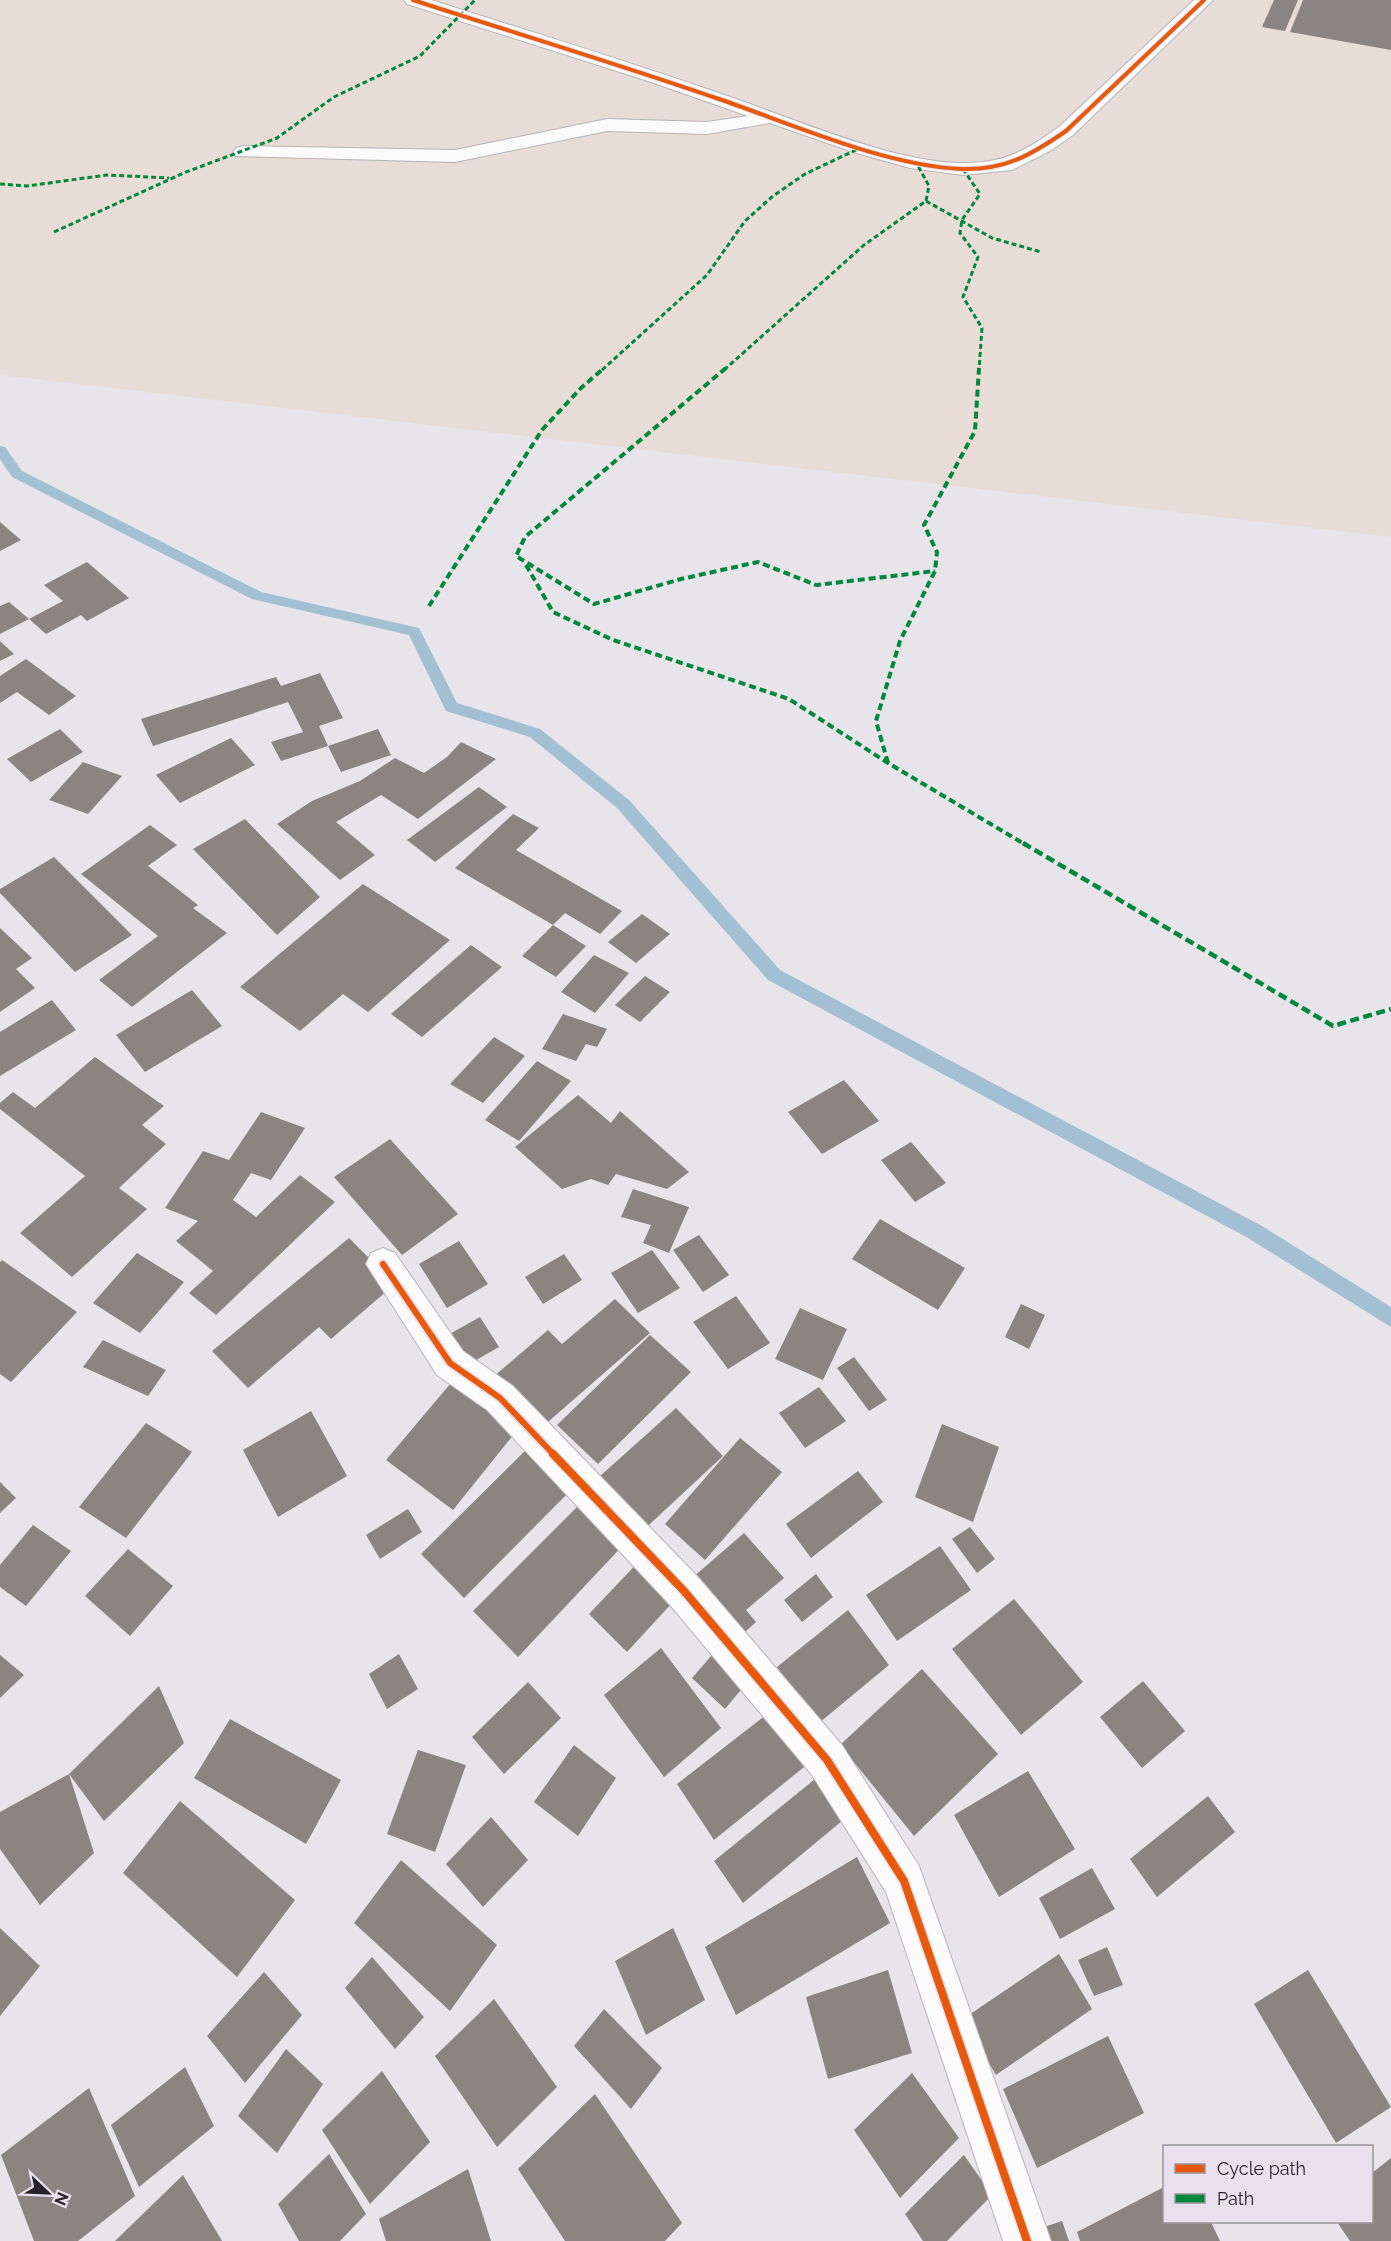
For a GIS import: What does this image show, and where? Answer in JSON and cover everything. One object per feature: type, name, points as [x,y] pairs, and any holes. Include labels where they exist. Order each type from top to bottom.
[{"type":"street","points":[[413,0],[773,117],[860,148],[917,164],[963,169],[1005,166],[1043,147],[1066,131],[1204,0]]},
{"type":"street","points":[[243,152],[455,156],[607,124],[707,128],[773,117]]},
{"type":"street","points":[[383,1264],[450,1363],[500,1398],[676,1582],[828,1760],[904,1881],[1027,2241]]},
{"type":"shaded area","points":[[0,0],[1391,0],[1391,537],[0,375]]},
{"type":"building","points":[[1274,0],[1298,0],[1285,31],[1262,27]]},
{"type":"building","points":[[1303,0],[1391,0],[1391,50],[1290,32]]},
{"type":"building","points":[[0,522],[21,540],[0,551]]},
{"type":"building","points":[[87,562],[129,598],[87,621],[81,615],[46,634],[29,619],[63,601],[44,585]]},
{"type":"building","points":[[9,602],[29,619],[0,634],[0,606]]},
{"type":"building","points":[[0,641],[14,654],[0,661]]},
{"type":"building","points":[[26,659],[76,696],[49,715],[17,692],[0,703],[0,676]]},
{"type":"building","points":[[320,673],[343,718],[319,726],[328,746],[281,761],[271,742],[303,732],[288,702],[153,746],[141,719],[276,677],[281,686]]},
{"type":"building","points":[[60,729],[83,752],[31,782],[7,759]]},
{"type":"building","points":[[378,729],[391,755],[341,772],[328,746]]},
{"type":"building","points":[[231,738],[255,765],[180,803],[156,775]]},
{"type":"building","points":[[461,742],[496,759],[418,819],[381,795],[336,822],[375,855],[340,880],[277,824],[312,801],[360,781],[395,758],[424,773],[447,757]]},
{"type":"building","points":[[83,762],[122,776],[88,814],[49,800]]},
{"type":"building","points":[[479,787],[507,807],[435,862],[407,840]]},
{"type":"building","points":[[513,814],[539,828],[516,850],[622,911],[600,934],[565,913],[553,925],[455,868]]},
{"type":"building","points":[[245,819],[320,897],[277,935],[193,849]]},
{"type":"building","points":[[150,825],[177,845],[148,866],[198,905],[193,908],[227,933],[132,1007],[99,980],[158,936],[81,874]]},
{"type":"building","points":[[54,857],[132,935],[75,972],[0,893],[0,889]]},
{"type":"building","points":[[363,884],[450,940],[368,1012],[343,994],[300,1031],[240,987]]},
{"type":"building","points":[[642,914],[670,934],[636,963],[608,942]]},
{"type":"building","points":[[553,925],[586,946],[556,977],[522,956]]},
{"type":"building","points":[[0,928],[32,958],[16,969],[35,988],[0,1012]]},
{"type":"building","points":[[471,945],[502,967],[422,1037],[391,1014]]},
{"type":"building","points":[[594,955],[629,973],[595,1013],[561,992]]},
{"type":"building","points":[[645,976],[670,992],[640,1022],[615,1005]]},
{"type":"building","points":[[192,990],[222,1026],[145,1072],[116,1035]]},
{"type":"building","points":[[52,1000],[76,1030],[0,1076],[0,1032]]},
{"type":"building","points":[[563,1014],[607,1029],[597,1047],[586,1044],[576,1061],[542,1049]]},
{"type":"building","points":[[494,1037],[525,1056],[483,1103],[450,1084]]},
{"type":"building","points":[[95,1057],[164,1106],[142,1125],[166,1144],[119,1188],[147,1209],[72,1277],[20,1233],[85,1176],[0,1109],[0,1103],[13,1092],[35,1108]]},
{"type":"building","points":[[537,1061],[571,1081],[519,1141],[485,1120]]},
{"type":"building","points":[[844,1080],[879,1121],[822,1154],[788,1112]]},
{"type":"building","points":[[578,1095],[611,1123],[620,1111],[689,1172],[667,1189],[616,1174],[608,1185],[591,1179],[562,1189],[515,1147]]},
{"type":"building","points":[[261,1112],[305,1128],[271,1180],[251,1173],[233,1200],[256,1217],[300,1175],[335,1202],[216,1315],[189,1293],[213,1271],[176,1241],[198,1221],[165,1208],[203,1151],[229,1160]]},
{"type":"building","points":[[390,1139],[458,1214],[402,1255],[334,1177]]},
{"type":"building","points":[[911,1142],[946,1183],[915,1202],[881,1160]]},
{"type":"building","points":[[633,1189],[689,1207],[669,1253],[643,1243],[651,1225],[621,1217]]},
{"type":"building","points":[[880,1219],[965,1268],[938,1310],[852,1259]]},
{"type":"building","points":[[699,1235],[729,1275],[703,1292],[673,1250]]},
{"type":"building","points":[[349,1238],[395,1284],[331,1339],[319,1327],[248,1388],[212,1351]]},
{"type":"building","points":[[459,1241],[488,1284],[447,1308],[419,1264]]},
{"type":"building","points":[[652,1250],[680,1288],[638,1313],[611,1273]]},
{"type":"building","points":[[137,1253],[184,1282],[140,1333],[93,1303]]},
{"type":"building","points":[[564,1254],[582,1280],[543,1304],[525,1277]]},
{"type":"building","points":[[2,1260],[77,1312],[11,1382],[0,1374],[0,1262]]},
{"type":"building","points":[[736,1296],[770,1343],[728,1369],[693,1322]]},
{"type":"building","points":[[615,1299],[650,1333],[541,1428],[493,1377],[548,1330],[562,1344]]},
{"type":"building","points":[[1021,1304],[1045,1315],[1029,1349],[1005,1337]]},
{"type":"building","points":[[800,1308],[847,1329],[823,1380],[775,1359]]},
{"type":"building","points":[[480,1317],[499,1347],[464,1367],[446,1336]]},
{"type":"building","points":[[650,1335],[691,1372],[598,1464],[557,1425]]},
{"type":"building","points":[[103,1340],[166,1370],[148,1396],[83,1367]]},
{"type":"building","points":[[854,1357],[887,1400],[869,1411],[837,1368]]},
{"type":"building","points":[[456,1377],[522,1424],[453,1510],[386,1460]]},
{"type":"building","points":[[819,1387],[846,1421],[805,1448],[779,1413]]},
{"type":"building","points":[[676,1408],[723,1456],[636,1537],[589,1486]]},
{"type":"building","points":[[311,1411],[347,1476],[278,1517],[243,1450]]},
{"type":"building","points":[[146,1423],[192,1452],[126,1538],[79,1507]]},
{"type":"building","points":[[942,1424],[999,1447],[973,1522],[915,1497]]},
{"type":"building","points":[[740,1438],[782,1472],[705,1560],[665,1524]]},
{"type":"building","points":[[531,1445],[575,1486],[464,1598],[421,1554]]},
{"type":"building","points":[[858,1471],[883,1502],[811,1558],[786,1524]]},
{"type":"building","points":[[0,1482],[16,1498],[0,1513]]},
{"type":"building","points":[[585,1499],[628,1540],[518,1657],[473,1611]]},
{"type":"building","points":[[408,1509],[422,1532],[380,1559],[366,1535]]},
{"type":"building","points":[[33,1525],[71,1551],[26,1606],[0,1587],[0,1565]]},
{"type":"building","points":[[970,1527],[995,1559],[977,1573],[952,1539]]},
{"type":"building","points":[[744,1533],[784,1578],[746,1610],[756,1622],[733,1643],[684,1585]]},
{"type":"building","points":[[940,1546],[971,1590],[897,1641],[866,1595]]},
{"type":"building","points":[[128,1549],[173,1586],[130,1636],[85,1596]]},
{"type":"building","points":[[645,1555],[683,1591],[627,1652],[589,1614]]},
{"type":"building","points":[[816,1574],[833,1597],[802,1622],[784,1600]]},
{"type":"building","points":[[1014,1599],[1083,1682],[1021,1735],[952,1649]]},
{"type":"building","points":[[848,1610],[889,1665],[819,1723],[777,1667]]},
{"type":"building","points":[[661,1648],[721,1728],[664,1777],[604,1695]]},
{"type":"building","points":[[399,1654],[418,1689],[387,1709],[369,1674]]},
{"type":"building","points":[[0,1655],[24,1675],[0,1698]]},
{"type":"building","points":[[712,1655],[745,1685],[725,1709],[692,1678]]},
{"type":"building","points":[[922,1669],[998,1754],[914,1836],[840,1745]]},
{"type":"building","points":[[1143,1681],[1185,1731],[1142,1768],[1100,1717]]},
{"type":"building","points":[[528,1682],[561,1718],[504,1774],[472,1737]]},
{"type":"building","points":[[159,1686],[184,1743],[104,1821],[69,1774]]},
{"type":"building","points":[[771,1711],[809,1763],[714,1840],[677,1784]]},
{"type":"building","points":[[230,1719],[341,1780],[306,1844],[194,1778]]},
{"type":"building","points":[[574,1745],[616,1778],[578,1836],[534,1802]]},
{"type":"building","points":[[418,1750],[466,1765],[435,1852],[387,1834]]},
{"type":"building","points":[[1028,1771],[1075,1849],[999,1897],[954,1815]]},
{"type":"building","points":[[69,1774],[94,1853],[40,1905],[0,1849],[0,1812]]},
{"type":"building","points":[[820,1775],[848,1816],[743,1903],[714,1861]]},
{"type":"building","points":[[1208,1796],[1235,1832],[1157,1897],[1130,1859]]},
{"type":"building","points":[[180,1801],[295,1900],[237,1977],[123,1873]]},
{"type":"building","points":[[491,1817],[528,1860],[483,1907],[446,1864]]},
{"type":"building","points":[[857,1857],[890,1923],[736,2015],[705,1947]]},
{"type":"building","points":[[401,1860],[497,1945],[450,2011],[354,1923]]},
{"type":"building","points":[[1092,1868],[1115,1909],[1060,1939],[1039,1898]]},
{"type":"building","points":[[0,1928],[40,1966],[0,2016]]},
{"type":"building","points":[[673,1928],[705,2000],[646,2035],[615,1961]]},
{"type":"building","points":[[1107,1947],[1123,1985],[1094,1996],[1078,1960]]},
{"type":"building","points":[[1059,1954],[1092,2009],[996,2075],[963,2019]]},
{"type":"building","points":[[372,1957],[424,2017],[395,2049],[345,1988]]},
{"type":"building","points":[[888,1970],[912,2053],[828,2079],[806,1997]]},
{"type":"building","points":[[1308,1970],[1391,2107],[1336,2143],[1254,2004]]},
{"type":"building","points":[[264,1972],[302,2015],[245,2083],[207,2036]]},
{"type":"building","points":[[494,1999],[557,2087],[497,2147],[435,2056]]},
{"type":"building","points":[[604,2009],[662,2068],[631,2109],[574,2046]]},
{"type":"building","points":[[1108,2036],[1144,2113],[1037,2168],[1003,2089]]},
{"type":"building","points":[[286,2049],[323,2084],[277,2153],[238,2116]]},
{"type":"building","points":[[185,2067],[214,2126],[139,2187],[111,2125]]},
{"type":"building","points":[[382,2071],[430,2142],[370,2204],[322,2130]]},
{"type":"building","points":[[912,2073],[959,2138],[900,2198],[854,2130]]},
{"type":"building","points":[[89,2088],[135,2196],[78,2241],[34,2241],[1,2155]]},
{"type":"building","points":[[595,2094],[682,2223],[665,2241],[565,2241],[518,2169]]},
{"type":"building","points":[[329,2154],[366,2214],[340,2241],[299,2241],[278,2204]]},
{"type":"building","points":[[964,2155],[992,2195],[947,2241],[923,2241],[905,2214]]},
{"type":"building","points":[[1391,2158],[1391,2241],[1350,2241],[1338,2223],[1373,2223],[1373,2172]]},
{"type":"building","points":[[468,2169],[491,2241],[386,2241],[379,2219]]},
{"type":"building","points":[[183,2175],[222,2241],[115,2241]]},
{"type":"building","points":[[1163,2188],[1163,2223],[1211,2223],[1220,2241],[1080,2241],[1077,2232]]},
{"type":"building","points":[[1062,2221],[1069,2241],[1032,2241],[1029,2232]]},
{"type":"waterway","points":[[0,450],[17,474],[257,596],[414,631],[451,707],[535,733],[623,804],[774,975],[1255,1232],[1391,1318]]},
{"type":"marked path","points":[[54,232],[186,172],[277,138],[334,97],[420,56],[475,0]]},
{"type":"marked path","points":[[429,606],[542,430],[581,388],[707,275],[745,221],[773,196],[805,174],[860,148]]},
{"type":"marked path","points":[[917,164],[929,186],[926,201],[864,245],[767,334],[525,537],[516,556],[594,604],[681,579],[758,562],[816,585],[935,571]]},
{"type":"marked path","points":[[888,763],[876,721],[900,641],[935,571],[937,552],[924,525],[975,431],[982,328],[963,297],[978,257],[960,233],[962,220],[980,194],[963,169]]},
{"type":"marked path","points":[[0,184],[27,186],[107,175],[169,178]]},
{"type":"marked path","points":[[926,201],[992,238],[1041,252]]},
{"type":"marked path","points":[[526,565],[553,612],[613,640],[789,699],[888,763],[1333,1026],[1391,1009]]},
{"type":"cycle path","points":[[413,0],[658,78],[860,148],[917,164],[963,169],[1005,166],[1043,147],[1066,131],[1204,0]]},
{"type":"cycle path","points":[[383,1264],[450,1363],[500,1398],[684,1591],[827,1760],[904,1881],[1027,2241]]}]
